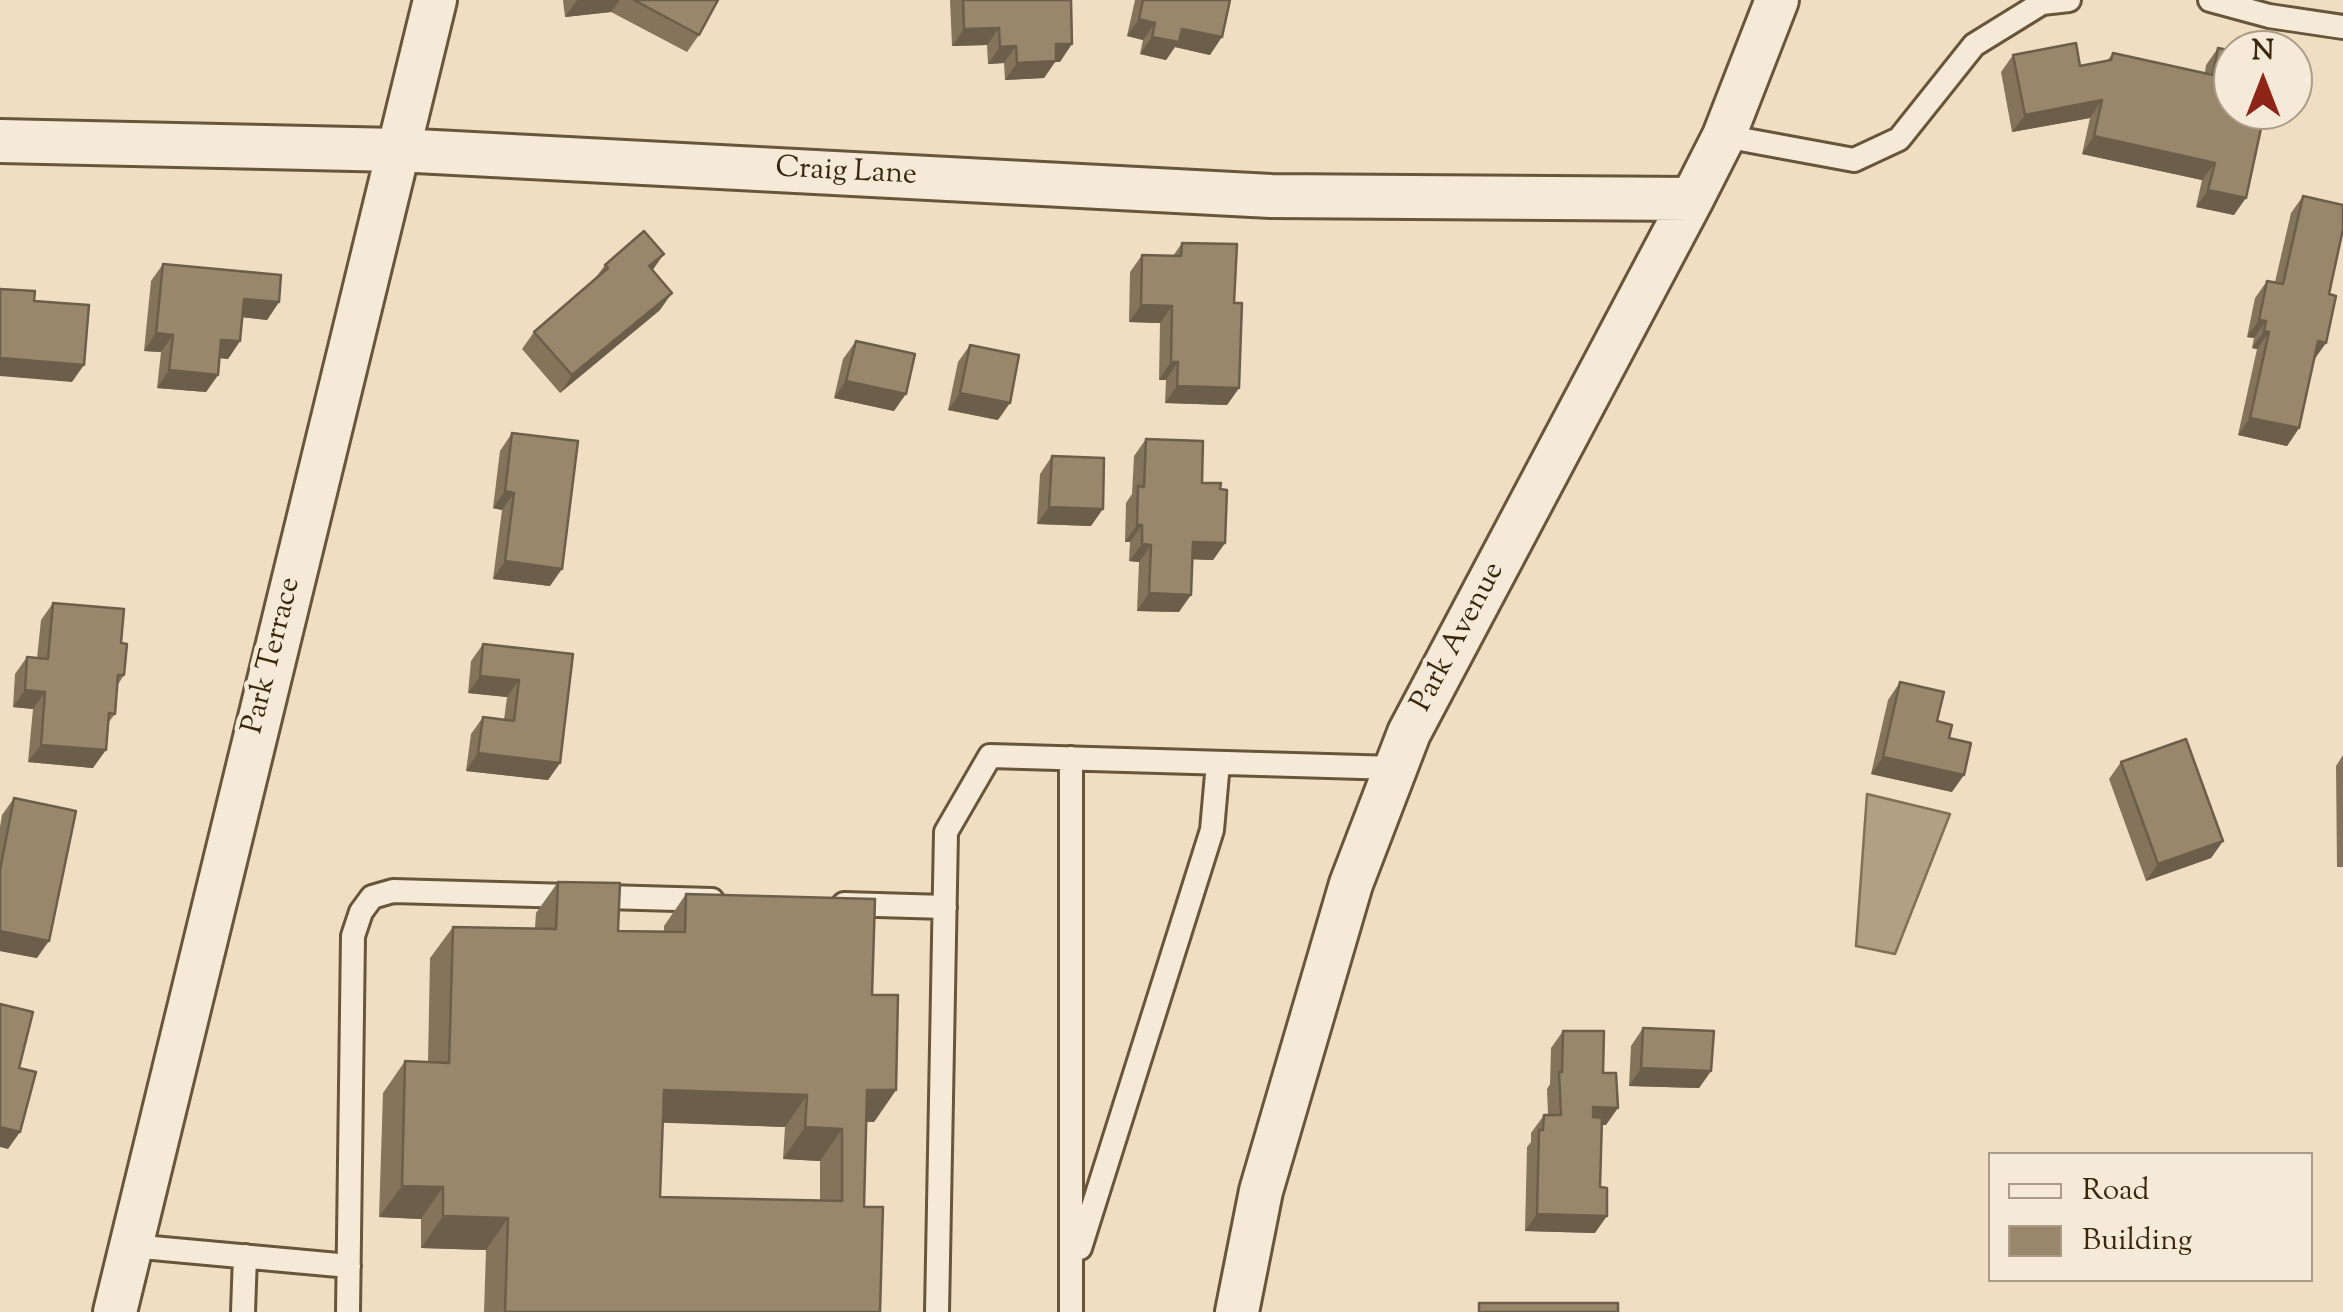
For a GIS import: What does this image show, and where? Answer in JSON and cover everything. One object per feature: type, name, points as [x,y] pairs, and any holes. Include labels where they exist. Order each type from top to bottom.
[{"type":"street","name":"Park Terrace","points":[[115,1312],[435,0]]},
{"type":"street","name":"Park Avenue","points":[[1237,1312],[1261,1191],[1351,884],[1409,733],[1724,136],[1777,0]]},
{"type":"street","name":"Craig Lane","points":[[0,142],[397,150],[1271,196],[1692,198]]},
{"type":"lane","points":[[1724,136],[1854,160],[1899,139],[1974,45],[2042,3],[2069,0]]},
{"type":"lane","points":[[2210,0],[2269,16],[2343,28]]},
{"type":"lane","points":[[937,1312],[946,832],[990,756],[1396,768]]},
{"type":"lane","points":[[1071,758],[1071,1312]]},
{"type":"lane","points":[[1073,1270],[1212,830],[1218,762]]},
{"type":"lane","points":[[348,1312],[353,936],[361,912],[372,896],[393,891],[728,900]]},
{"type":"lane","points":[[826,903],[945,907]]},
{"type":"lane","points":[[131,1246],[348,1266]]},
{"type":"lane","points":[[243,1312],[245,1256]]},
{"type":"shaded area","points":[[1867,794],[1950,814],[1895,954],[1856,946]]},
{"type":"building","points":[[634,0],[718,0],[699,35]]},
{"type":"building","points":[[963,0],[1071,0],[1072,44],[1056,44],[1056,61],[1017,63],[1016,46],[1000,47],[999,28],[964,29]]},
{"type":"building","points":[[1143,0],[1230,0],[1222,37],[1182,29],[1179,42],[1152,37],[1155,23],[1139,19]]},
{"type":"building","points":[[2076,43],[2080,66],[2111,60],[2113,53],[2213,75],[2213,130],[2261,130],[2246,198],[2208,190],[2215,163],[2094,136],[2102,100],[2025,115],[2013,55]]},
{"type":"building","points":[[2303,196],[2343,205],[2343,229],[2329,294],[2336,296],[2326,343],[2318,341],[2299,428],[2250,418],[2269,332],[2264,331],[2266,321],[2259,320],[2267,281],[2283,284]]},
{"type":"building","points":[[644,231],[664,254],[649,266],[672,293],[572,375],[534,332]]},
{"type":"building","points":[[1182,243],[1237,244],[1234,303],[1242,303],[1239,388],[1177,386],[1178,362],[1171,362],[1172,306],[1141,305],[1142,255],[1181,256]]},
{"type":"building","points":[[163,264],[281,275],[279,302],[244,299],[240,341],[221,340],[218,375],[169,370],[173,335],[156,333]]},
{"type":"building","points":[[0,289],[35,291],[34,301],[89,305],[84,365],[0,358]]},
{"type":"building","points":[[856,341],[915,354],[906,394],[846,381]]},
{"type":"building","points":[[970,345],[1019,355],[1010,403],[960,393]]},
{"type":"building","points":[[512,433],[578,441],[562,569],[505,561],[514,493],[505,491]]},
{"type":"building","points":[[1146,439],[1203,441],[1202,483],[1221,483],[1220,489],[1227,490],[1225,543],[1193,542],[1191,595],[1149,593],[1151,545],[1142,544],[1142,525],[1137,525],[1138,486],[1144,487]]},
{"type":"building","points":[[1052,456],[1104,458],[1103,509],[1049,507]]},
{"type":"building","points":[[53,603],[124,609],[124,675],[118,675],[115,714],[109,713],[106,750],[41,745],[45,692],[25,690],[27,657],[48,659]]},
{"type":"building","points":[[483,644],[573,654],[560,763],[478,753],[483,717],[514,721],[519,680],[480,676]]},
{"type":"building","points":[[1900,682],[1944,692],[1937,721],[1952,725],[1949,738],[1971,743],[1964,775],[1883,757]]},
{"type":"building","points":[[2186,739],[2223,841],[2158,864],[2121,762]]},
{"type":"building","points":[[14,798],[76,811],[49,941],[0,931],[0,870]]},
{"type":"building","points":[[558,882],[620,883],[618,931],[685,932],[686,894],[875,899],[872,995],[898,995],[896,1090],[867,1090],[864,1207],[883,1207],[880,1312],[505,1312],[508,1218],[443,1216],[443,1187],[402,1186],[405,1061],[449,1063],[453,927],[556,929]],"holes":[[[664,1090],[807,1095],[805,1127],[842,1129],[842,1201],[660,1197]]]},
{"type":"building","points":[[0,1004],[33,1012],[19,1068],[36,1072],[20,1132],[0,1127]]},
{"type":"building","points":[[1643,1028],[1714,1031],[1711,1071],[1641,1068]]},
{"type":"building","points":[[1563,1031],[1604,1031],[1603,1073],[1616,1073],[1618,1108],[1593,1107],[1593,1117],[1602,1118],[1600,1187],[1607,1188],[1607,1216],[1537,1214],[1539,1130],[1543,1130],[1544,1115],[1561,1115],[1559,1072]]},
{"type":"building","points":[[1479,1303],[1618,1303],[1618,1312],[1479,1312]]}]
